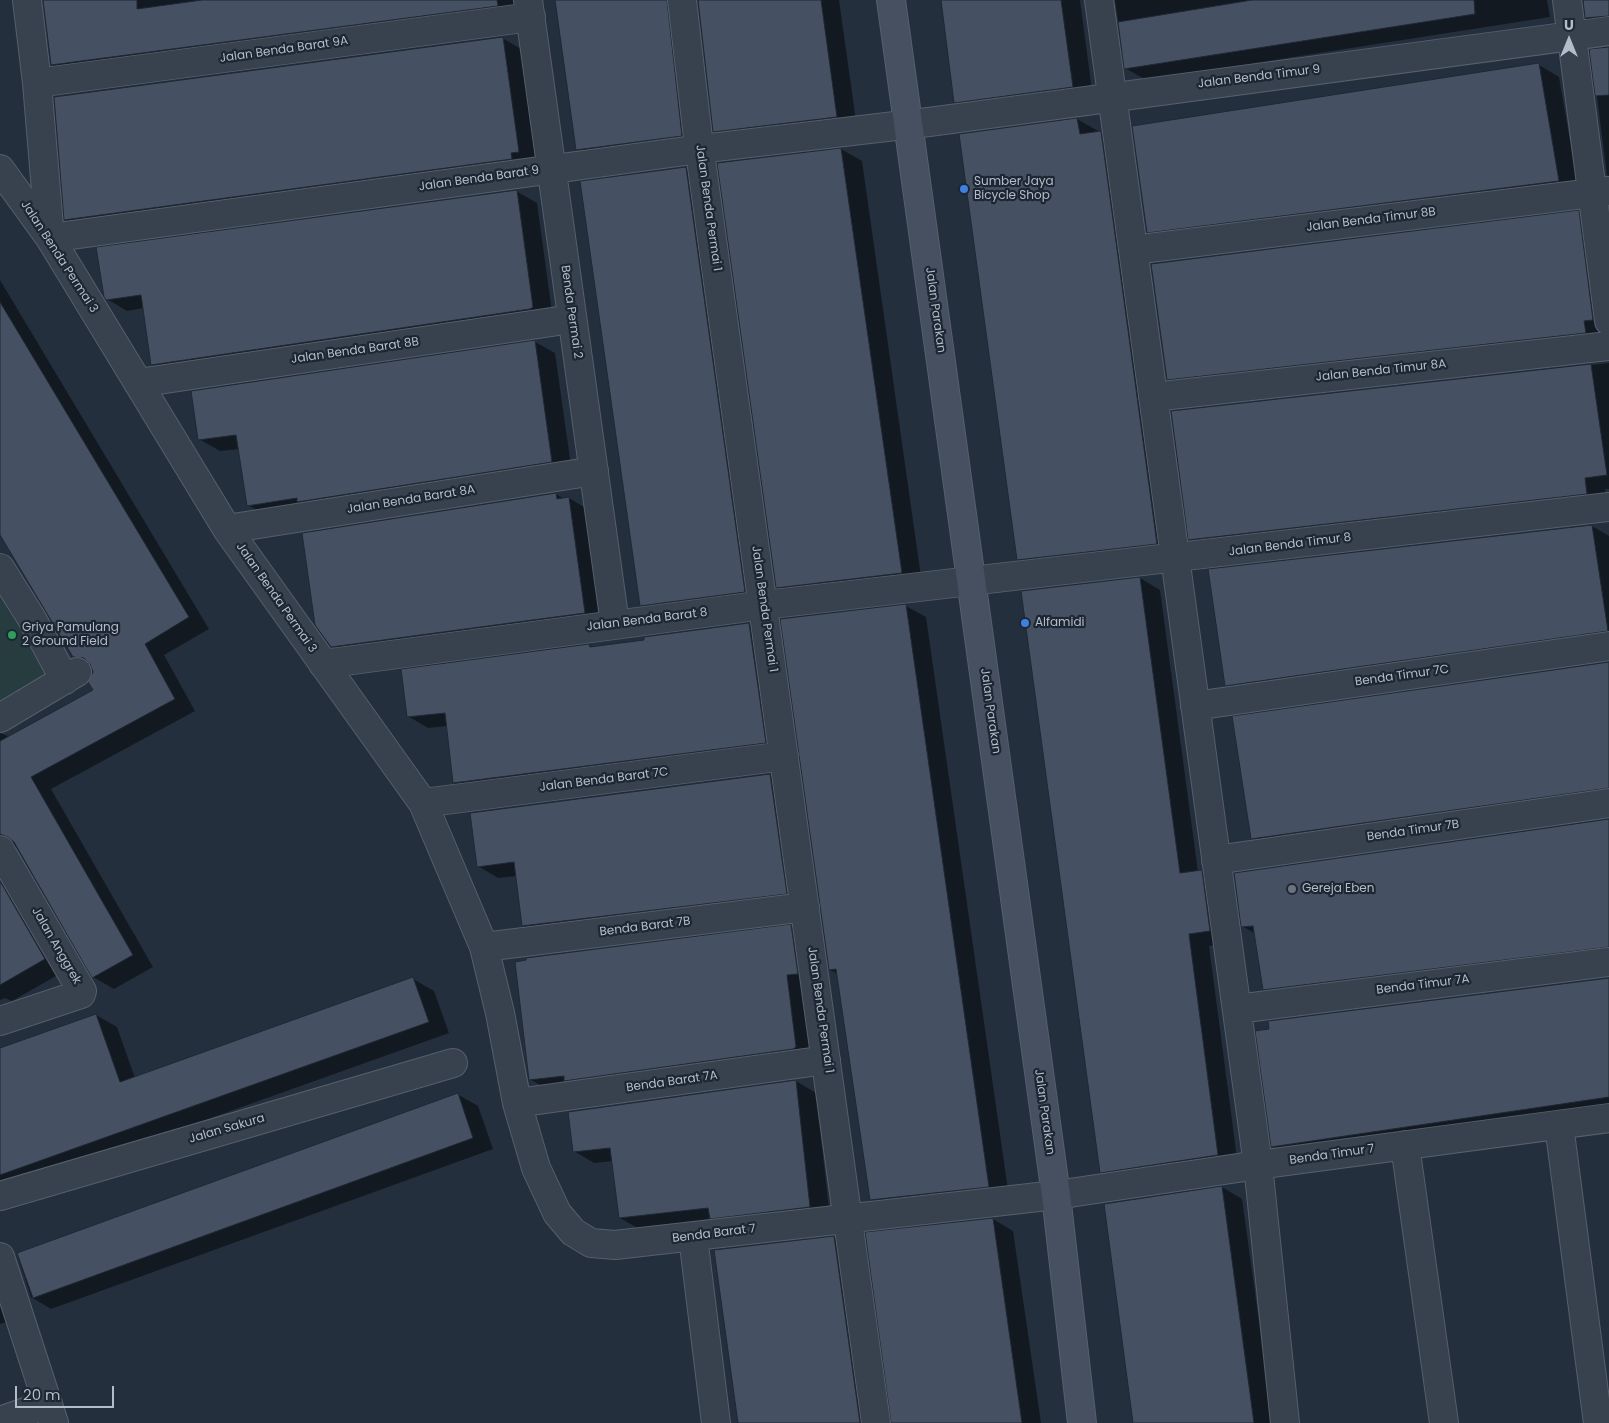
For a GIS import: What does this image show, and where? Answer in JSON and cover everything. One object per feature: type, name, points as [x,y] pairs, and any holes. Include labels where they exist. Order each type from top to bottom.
[{"type":"street","points":[[27,0],[37,84],[50,238]]},
{"type":"street","name":"Jalan Benda Permai 1","points":[[682,0],[700,150],[876,1423]]},
{"type":"street","name":"Jalan Parakan","points":[[891,0],[1056,1194],[1082,1423]]},
{"type":"street","points":[[1099,0],[1258,1164],[1285,1423]]},
{"type":"street","points":[[1566,0],[1600,192],[1609,321]]},
{"type":"street","name":"Jalan Benda Barat 9A","points":[[37,84],[529,9]]},
{"type":"street","name":"Benda Permai 2","points":[[529,9],[615,624]]},
{"type":"street","name":"Jalan Benda Timur 9","points":[[909,124],[1609,31]]},
{"type":"street","name":"Jalan Benda Barat 9","points":[[50,238],[700,150],[909,124]]},
{"type":"street","name":"Jalan Benda Permai 3","points":[[0,169],[50,238],[227,528],[323,664],[368,723],[423,804],[484,947],[506,1047]]},
{"type":"street","name":"Jalan Benda Timur 8B","points":[[1133,250],[1600,192]]},
{"type":"street","name":"Jalan Benda Barat 8B","points":[[138,383],[572,318]]},
{"type":"street","name":"Jalan Benda Timur 8A","points":[[1153,396],[1609,346]]},
{"type":"street","name":"Jalan Benda Barat 8A","points":[[227,528],[594,471]]},
{"type":"street","name":"Jalan Benda Timur 8","points":[[971,580],[1175,559],[1609,507]]},
{"type":"street","points":[[0,568],[71,676],[0,718]]},
{"type":"street","name":"Jalan Benda Barat 8","points":[[323,664],[615,624],[971,580]]},
{"type":"street","name":"Benda Timur 7C","points":[[1195,706],[1609,646]]},
{"type":"street","name":"Jalan Benda Barat 7C","points":[[423,804],[784,756]]},
{"type":"street","name":"Benda Timur 7B","points":[[1216,860],[1609,803]]},
{"type":"street","name":"Jalan Anggrek","points":[[0,850],[82,990],[81,994],[0,1021]]},
{"type":"street","name":"Benda Barat 7B","points":[[484,947],[805,907]]},
{"type":"street","name":"Benda Timur 7A","points":[[1237,1009],[1609,962]]},
{"type":"street","name":"Benda Barat 7","points":[[506,1047],[517,1103],[536,1168],[557,1213],[573,1232],[591,1243],[615,1245],[1056,1194]]},
{"type":"street","name":"Benda Barat 7A","points":[[517,1103],[826,1060]]},
{"type":"street","name":"Jalan Sakura","points":[[0,1196],[453,1063]]},
{"type":"street","name":"Benda Timur 7","points":[[1056,1194],[1258,1164],[1609,1118]]},
{"type":"street","points":[[1559,1125],[1598,1423]]},
{"type":"street","points":[[1405,1145],[1444,1423]]},
{"type":"street","points":[[693,1236],[716,1423]]},
{"type":"street","points":[[0,1257],[51,1414],[0,1421]]},
{"type":"green space","name":"Griya Pamulang 2 Ground Field","points":[[0,596],[48,675],[0,704]]},
{"type":"building","points":[[43,0],[137,0],[137,9],[202,0],[497,0],[498,6],[51,65]]},
{"type":"building","points":[[555,0],[667,0],[682,136],[576,150]]},
{"type":"building","points":[[698,0],[821,0],[837,117],[713,132]]},
{"type":"building","points":[[941,0],[1061,0],[1073,87],[954,103]]},
{"type":"building","points":[[1252,0],[1474,0],[1475,14],[1124,69],[1118,22]]},
{"type":"building","points":[[1583,0],[1609,0],[1609,16],[1585,18]]},
{"type":"building","points":[[503,37],[519,152],[511,153],[512,159],[64,220],[54,97]]},
{"type":"building","points":[[1609,47],[1609,95],[1595,96],[1589,49]]},
{"type":"building","points":[[1539,63],[1559,181],[1147,233],[1132,126]]},
{"type":"building","points":[[1077,118],[1080,134],[1101,131],[1157,544],[1017,560],[959,134]]},
{"type":"building","points":[[841,148],[902,573],[776,588],[717,163]]},
{"type":"building","points":[[686,167],[745,592],[640,606],[580,181]]},
{"type":"building","points":[[517,190],[533,307],[530,309],[151,365],[141,295],[106,300],[104,297],[96,247]]},
{"type":"building","points":[[1579,210],[1593,320],[1584,321],[1586,333],[1167,380],[1151,264]]},
{"type":"building","points":[[0,302],[189,617],[145,644],[175,699],[31,777],[133,955],[92,978],[14,842],[0,834],[0,741],[93,690],[88,682],[93,672],[90,664],[84,658],[73,657],[0,535]]},
{"type":"building","points":[[535,340],[552,462],[297,502],[297,498],[247,506],[236,435],[198,440],[191,391]]},
{"type":"building","points":[[1591,364],[1607,475],[1585,478],[1587,494],[1188,540],[1171,411]]},
{"type":"building","points":[[556,493],[557,499],[569,497],[585,613],[331,647],[315,625],[302,533]]},
{"type":"building","points":[[1592,525],[1608,631],[1225,686],[1208,569]]},
{"type":"building","points":[[1140,577],[1180,873],[1202,870],[1210,931],[1189,934],[1218,1155],[1100,1173],[1021,591]]},
{"type":"building","points":[[906,604],[989,1187],[870,1200],[836,969],[829,970],[780,619]]},
{"type":"building","points":[[749,623],[766,743],[453,783],[445,713],[407,717],[401,669],[589,644],[590,647],[644,640],[644,637]]},
{"type":"building","points":[[1609,662],[1609,788],[1251,839],[1232,716]]},
{"type":"building","points":[[770,774],[787,894],[522,926],[514,862],[477,867],[470,813]]},
{"type":"building","points":[[1609,819],[1609,947],[1263,990],[1253,926],[1241,927],[1234,873]]},
{"type":"building","points":[[0,881],[45,959],[0,985]]},
{"type":"building","points":[[791,924],[798,974],[787,975],[796,1047],[793,1049],[564,1081],[564,1076],[529,1080],[515,962],[526,960],[526,958]]},
{"type":"building","points":[[413,977],[429,1022],[0,1175],[0,1048],[96,1014],[120,1082]]},
{"type":"building","points":[[1609,978],[1609,1097],[1271,1147],[1255,1031],[1269,1029],[1268,1021]]},
{"type":"building","points":[[796,1080],[810,1207],[710,1219],[708,1208],[619,1218],[610,1148],[573,1152],[568,1112]]},
{"type":"building","points":[[458,1093],[473,1138],[33,1298],[17,1253]]},
{"type":"building","points":[[1222,1186],[1254,1423],[1133,1423],[1104,1204]]},
{"type":"building","points":[[993,1218],[1022,1423],[891,1423],[865,1232]]},
{"type":"building","points":[[834,1236],[860,1423],[738,1423],[714,1250]]},
{"type":"place","name":"Sumber Jaya Bicycle Shop","points":[[964,189]]},
{"type":"place","name":"Alfamidi","points":[[1025,623]]},
{"type":"place","name":"Griya Pamulang 2 Ground Field","points":[[12,635]]},
{"type":"place","name":"Gereja Eben","points":[[1292,889]]}]
